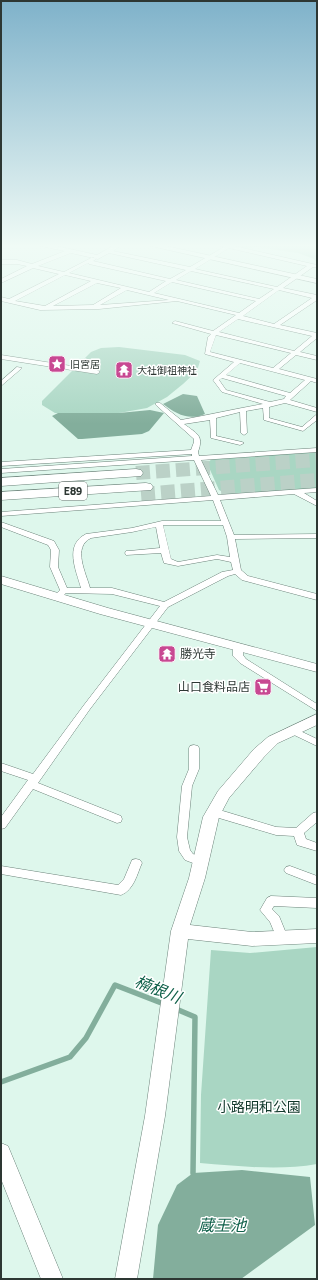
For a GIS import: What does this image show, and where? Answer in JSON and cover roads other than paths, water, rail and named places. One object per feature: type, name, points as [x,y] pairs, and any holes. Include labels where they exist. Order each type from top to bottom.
[{"type":"highway","name":"E89","points":[[1,483],[141,482]]},
{"type":"highway","name":"E89","points":[[1,496],[141,482]]},
{"type":"highway","points":[[1,505],[141,482]]},
{"type":"street","points":[[1,306],[20,304],[46,308],[93,308],[141,304]]},
{"type":"street","points":[[46,308],[54,304]]},
{"type":"street","points":[[93,308],[100,304]]},
{"type":"street","points":[[197,304],[276,326],[317,335]]},
{"type":"street","points":[[257,304],[215,332],[211,337],[207,353],[317,381]]},
{"type":"street","points":[[276,326],[307,304]]},
{"type":"street","points":[[175,323],[317,358]]},
{"type":"street","points":[[274,370],[317,335]]},
{"type":"street","points":[[1,358],[97,372]]},
{"type":"street","points":[[239,361],[216,380],[224,391],[268,405]]},
{"type":"street","points":[[1,384],[19,368]]},
{"type":"street","points":[[1,375],[9,377]]},
{"type":"street","points":[[221,376],[290,395]]},
{"type":"street","points":[[285,401],[290,395],[310,379]]},
{"type":"street","points":[[181,422],[213,418],[229,412],[285,401],[315,407]]},
{"type":"street","points":[[158,404],[181,422],[197,438],[198,442],[196,455],[216,498],[231,537],[237,571],[245,578],[317,597]]},
{"type":"street","points":[[268,405],[266,419],[303,429],[317,416]]},
{"type":"street","points":[[243,410],[244,433]]},
{"type":"street","points":[[213,418],[213,438],[240,443]]},
{"type":"street","points":[[1,464],[317,450]]},
{"type":"street","points":[[1,471],[196,455]]},
{"type":"street","points":[[1,514],[317,490]]},
{"type":"street","points":[[296,492],[317,504]]},
{"type":"street","points":[[86,590],[77,557],[78,550],[83,539],[101,533],[132,530],[159,524],[226,523]]},
{"type":"street","points":[[1,524],[51,542],[55,550],[54,567],[60,594]]},
{"type":"street","points":[[159,524],[167,561],[178,564],[217,557],[235,560]]},
{"type":"street","points":[[231,537],[317,536]]},
{"type":"street","points":[[129,553],[165,550]]},
{"type":"street","points":[[1,824],[150,623],[165,605],[226,574],[237,571]]},
{"type":"street","points":[[1,580],[60,594],[150,623],[317,668]]},
{"type":"street","points":[[60,594],[86,590],[112,591],[165,605]]},
{"type":"street","points":[[238,647],[238,656],[243,661],[317,708]]},
{"type":"street","points":[[126,1279],[155,1116],[180,931],[201,862],[213,812],[223,794],[259,753],[273,740],[317,719]]},
{"type":"street","points":[[294,730],[317,744]]},
{"type":"street","points":[[194,748],[194,769],[188,786],[182,837],[185,851],[189,857],[201,862]]},
{"type":"street","points":[[1,767],[116,819]]},
{"type":"street","points":[[213,812],[276,831],[298,832],[317,816]]},
{"type":"street","points":[[298,832],[301,842],[317,848]]},
{"type":"street","points":[[1,870],[121,890],[129,881],[136,863]]},
{"type":"street","points":[[290,870],[317,881]]},
{"type":"street","points":[[282,938],[275,919],[266,910],[271,901],[317,903]]},
{"type":"street","points":[[180,931],[252,939],[317,936]]},
{"type":"street","points":[[1,1153],[52,1279]]},
{"type":"water","points":[[183,394],[197,396],[205,414],[188,417],[173,411],[163,404]]},
{"type":"water","points":[[150,410],[164,413],[149,431],[142,434],[82,439],[78,439],[52,416],[58,413],[119,413]]},
{"type":"water","name":"蔵王池","points":[[242,1170],[310,1177],[315,1225],[241,1279],[153,1279],[158,1225],[177,1185],[193,1173]]},
{"type":"waterway","name":"楠根川","points":[[1,1082],[70,1057],[86,1038],[115,985],[164,1004]]},
{"type":"waterway","name":"楠根川","points":[[176,1009],[195,1017],[193,1173]]},
{"type":"tunnel","points":[[136,473],[317,460]]},
{"type":"tunnel","points":[[141,494],[317,480]]},
{"type":"place","name":"旧宮居","points":[[57,364]]},
{"type":"place","name":"大社御祖神社","points":[[124,370]]},
{"type":"place","name":"勝光寺","points":[[167,654]]},
{"type":"place","name":"山口食料品店","points":[[263,687]]},
{"type":"park label","name":"小路明和公園","points":[[259,1107]]}]
